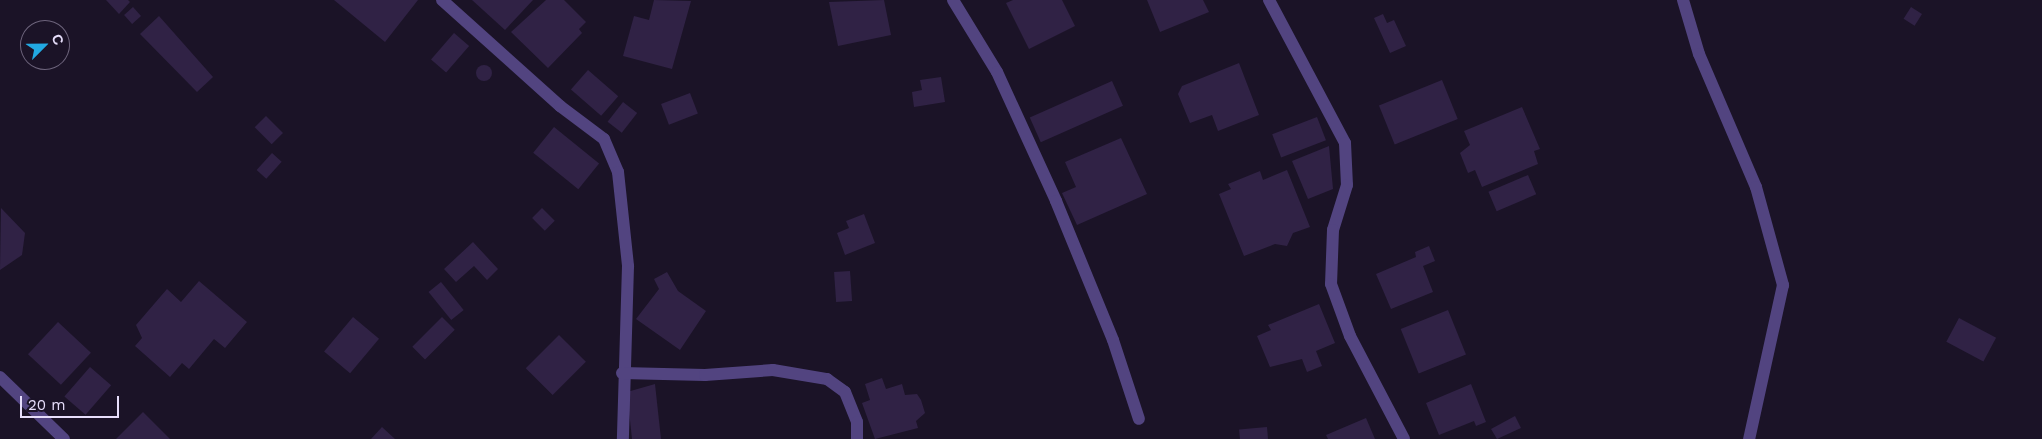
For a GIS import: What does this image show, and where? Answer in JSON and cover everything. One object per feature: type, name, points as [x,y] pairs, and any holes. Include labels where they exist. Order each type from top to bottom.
[{"type":"street","points":[[442,0],[560,106],[604,139],[618,172],[628,266],[622,373],[623,439]]},
{"type":"street","points":[[953,0],[997,72],[1056,201],[1113,340],[1139,420]]},
{"type":"street","points":[[1269,0],[1345,143],[1347,185],[1333,230],[1331,284],[1350,336],[1404,439]]},
{"type":"street","points":[[1683,0],[1699,54],[1756,187],[1783,285],[1749,439]]},
{"type":"street","points":[[622,373],[704,375],[773,370],[827,379],[845,392],[857,422],[857,439]]},
{"type":"street","points":[[0,377],[64,439]]},
{"type":"building","points":[[106,0],[128,0],[130,2],[119,14]]},
{"type":"building","points":[[334,0],[418,0],[385,42]]},
{"type":"building","points":[[472,0],[533,0],[505,30]]},
{"type":"building","points":[[546,0],[564,0],[586,22],[579,29],[582,33],[548,68],[511,32]]},
{"type":"building","points":[[654,0],[691,1],[672,69],[623,56],[634,16],[649,20]]},
{"type":"building","points":[[884,0],[891,35],[838,46],[829,2]]},
{"type":"building","points":[[1013,0],[1062,0],[1075,26],[1029,49],[1006,3]]},
{"type":"building","points":[[1147,0],[1203,0],[1209,12],[1160,32]]},
{"type":"building","points":[[133,7],[141,16],[132,24],[124,15]]},
{"type":"building","points":[[1911,7],[1922,14],[1915,26],[1904,19]]},
{"type":"building","points":[[1383,14],[1387,23],[1394,20],[1406,46],[1390,53],[1374,18]]},
{"type":"building","points":[[159,16],[213,77],[197,92],[140,34]]},
{"type":"building","points":[[454,33],[469,46],[446,73],[431,59]]},
{"type":"building","points":[[1239,63],[1259,115],[1218,131],[1212,115],[1190,123],[1178,94],[1182,86]]},
{"type":"building","points":[[484,65],[492,73],[484,81],[476,73]]},
{"type":"building","points":[[588,70],[618,96],[601,116],[571,90]]},
{"type":"building","points":[[941,77],[945,102],[914,107],[912,92],[922,90],[920,80]]},
{"type":"building","points":[[1442,80],[1458,119],[1395,144],[1379,105]]},
{"type":"building","points":[[1112,81],[1123,106],[1041,142],[1030,118]]},
{"type":"building","points":[[690,93],[698,114],[669,125],[661,104]]},
{"type":"building","points":[[623,102],[637,113],[622,133],[608,122]]},
{"type":"building","points":[[1522,107],[1540,149],[1534,151],[1538,164],[1482,187],[1475,170],[1468,173],[1460,153],[1470,145],[1464,131]]},
{"type":"building","points":[[266,116],[283,133],[272,144],[255,127]]},
{"type":"building","points":[[1317,117],[1326,140],[1281,158],[1272,134]]},
{"type":"building","points":[[554,127],[599,164],[578,189],[533,153]]},
{"type":"building","points":[[1121,138],[1147,194],[1077,225],[1062,193],[1076,187],[1065,162]]},
{"type":"building","points":[[1329,146],[1333,189],[1308,199],[1292,161]]},
{"type":"building","points":[[272,153],[282,162],[266,179],[257,170]]},
{"type":"building","points":[[1287,170],[1310,227],[1293,233],[1287,246],[1275,244],[1244,256],[1219,194],[1231,189],[1228,184],[1260,171],[1263,180]]},
{"type":"building","points":[[1528,175],[1536,194],[1497,211],[1488,192]]},
{"type":"building","points":[[1,208],[25,233],[22,255],[0,270]]},
{"type":"building","points":[[542,208],[555,221],[545,231],[532,218]]},
{"type":"building","points":[[864,214],[875,243],[845,255],[837,233],[849,228],[846,221]]},
{"type":"building","points":[[473,242],[498,269],[487,280],[474,266],[456,282],[444,269]]},
{"type":"building","points":[[1429,246],[1435,261],[1423,266],[1433,292],[1391,309],[1376,274],[1416,257],[1415,252]]},
{"type":"building","points":[[850,271],[852,301],[836,302],[834,272]]},
{"type":"building","points":[[667,272],[678,291],[706,311],[680,350],[636,319],[659,289],[654,279]]},
{"type":"building","points":[[199,281],[247,322],[225,348],[214,339],[189,369],[182,363],[170,377],[135,346],[142,338],[136,325],[167,289],[181,302]]},
{"type":"building","points":[[441,282],[464,310],[451,320],[429,292]]},
{"type":"building","points":[[1319,304],[1335,343],[1316,351],[1322,366],[1307,372],[1302,359],[1270,367],[1257,336],[1271,330],[1268,325]]},
{"type":"building","points":[[1448,310],[1466,355],[1419,374],[1401,329]]},
{"type":"building","points":[[353,317],[379,339],[350,373],[324,351]]},
{"type":"building","points":[[442,317],[455,330],[425,359],[412,347]]},
{"type":"building","points":[[1959,318],[1996,338],[1983,362],[1946,342]]},
{"type":"building","points":[[58,322],[91,353],[61,385],[28,354]]},
{"type":"building","points":[[559,335],[586,362],[553,395],[526,368]]},
{"type":"building","points":[[90,367],[111,385],[86,415],[64,396]]},
{"type":"building","points":[[882,378],[886,389],[902,384],[905,395],[917,394],[925,413],[916,421],[918,428],[875,439],[862,403],[870,400],[865,384]]},
{"type":"building","points":[[655,384],[661,439],[632,439],[627,392]]},
{"type":"building","points":[[1471,384],[1486,422],[1476,426],[1474,421],[1439,435],[1426,403]]},
{"type":"building","points":[[143,412],[170,439],[116,439]]},
{"type":"building","points":[[1515,416],[1521,428],[1497,439],[1491,429]]},
{"type":"building","points":[[1366,418],[1375,439],[1328,439],[1326,435]]},
{"type":"building","points":[[382,427],[395,439],[371,439]]},
{"type":"building","points":[[1267,427],[1268,439],[1240,439],[1239,429]]}]
